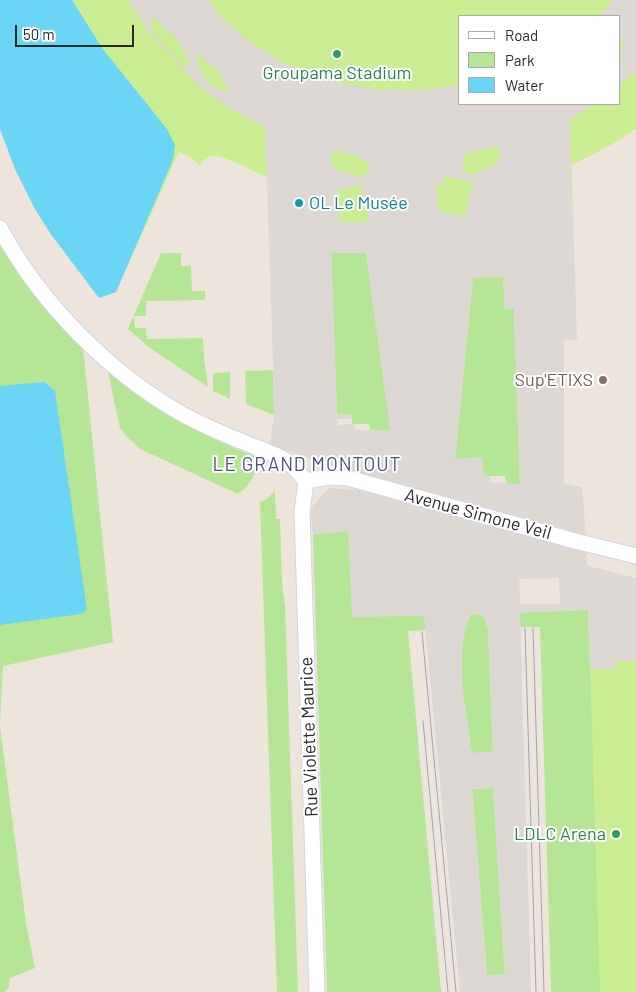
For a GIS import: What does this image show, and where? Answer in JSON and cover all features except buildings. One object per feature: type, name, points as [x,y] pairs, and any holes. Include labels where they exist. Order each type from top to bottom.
[{"type":"street","points":[[0,228],[31,277],[64,318],[136,384],[184,415],[241,442],[274,454],[291,465],[306,481]]},
{"type":"street","name":"Avenue Simone Veil","points":[[306,481],[329,477],[348,478],[636,556]]},
{"type":"street","name":"Rue Violette Maurice","points":[[306,481],[302,512],[317,992]]},
{"type":"green space","points":[[0,0],[636,0],[636,129],[611,145],[572,165],[573,223],[269,232],[267,177],[218,156],[208,157],[199,165],[188,156],[179,152],[116,292],[99,298],[50,233],[35,209],[15,169],[0,129]]},
{"type":"green space","points":[[0,246],[44,308],[83,348],[113,642],[3,666],[0,723]]},
{"type":"green space","points":[[161,253],[181,253],[181,266],[191,266],[192,291],[205,291],[205,300],[146,301],[146,316],[134,316],[135,328],[146,328],[147,339],[203,338],[208,387],[150,348],[128,329]]},
{"type":"green space","points":[[331,253],[366,253],[391,430],[370,430],[369,424],[352,424],[352,415],[337,414]]},
{"type":"green space","points":[[473,277],[503,277],[505,309],[514,309],[520,484],[506,484],[505,476],[484,476],[455,459]]},
{"type":"green space","points":[[273,370],[274,415],[246,404],[245,371]]},
{"type":"green space","points":[[108,372],[161,410],[199,432],[259,458],[254,474],[247,486],[238,494],[140,449],[120,428]]},
{"type":"green space","points":[[230,372],[230,399],[213,391],[213,373]]},
{"type":"green space","points":[[275,491],[276,519],[280,519],[282,582],[285,607],[298,992],[277,992],[260,502],[267,499]]},
{"type":"green space","points":[[348,531],[424,615],[426,630],[408,631],[441,992],[327,992],[313,534]]},
{"type":"green space","name":"LDLC Arena","points":[[587,566],[636,578],[636,992],[600,992]]},
{"type":"green space","points":[[588,610],[590,667],[619,992],[551,992],[540,627],[520,627],[520,612]]},
{"type":"green space","points":[[479,614],[485,618],[488,630],[493,752],[472,753],[463,701],[461,666],[465,631],[470,615]]},
{"type":"green space","points":[[0,726],[26,923],[35,968],[10,978],[9,987],[5,992],[0,992]]},
{"type":"green space","points":[[493,788],[505,975],[487,975],[472,789]]},
{"type":"shaded area","points":[[128,0],[209,0],[218,14],[247,40],[276,59],[311,75],[346,84],[381,90],[422,90],[458,85],[458,105],[592,105],[570,119],[577,340],[564,341],[564,483],[582,487],[586,536],[348,471],[270,445],[274,415],[274,390],[265,127],[232,110],[202,89],[149,32]],"holes":[[[154,18],[177,39],[189,62],[189,66],[183,66],[153,33],[150,22]],[[198,55],[218,70],[229,91],[228,93],[208,84],[196,56]],[[498,146],[501,158],[498,159],[497,164],[472,174],[467,174],[462,168],[465,154]],[[332,150],[360,157],[369,164],[369,170],[364,176],[360,177],[335,169],[331,165]],[[445,176],[473,182],[466,216],[439,212],[436,184],[443,184]],[[361,185],[369,222],[341,222],[337,209],[339,189]],[[331,253],[366,253],[390,430],[355,430],[355,424],[338,425],[337,419],[352,419],[352,415],[337,414]],[[503,277],[505,309],[514,309],[520,484],[490,482],[490,476],[484,475],[482,457],[455,459],[473,278]]]},
{"type":"shaded area","points":[[613,0],[636,0],[636,71],[621,83],[621,51],[624,42],[621,41],[621,15],[600,15]]},
{"type":"shaded area","points":[[329,488],[359,490],[587,552],[587,566],[636,578],[636,661],[615,661],[615,669],[590,668],[588,610],[520,613],[531,992],[460,992],[424,616],[352,617],[348,531],[313,534],[310,509]],"holes":[[[559,578],[560,604],[520,604],[519,579]],[[479,614],[485,618],[488,630],[493,751],[472,753],[462,683],[463,636],[470,615]],[[493,788],[505,974],[487,975],[472,789]]]},
{"type":"water","points":[[0,0],[72,0],[102,48],[167,129],[175,145],[173,160],[116,292],[99,298],[50,233],[35,209],[15,169],[0,129]]},
{"type":"water","points":[[44,382],[55,391],[87,610],[81,614],[0,625],[0,386]]},
{"type":"tram line","points":[[525,628],[536,992]]},
{"type":"tram line","points":[[533,628],[544,992]]},
{"type":"tram line","points":[[422,632],[456,992]]},
{"type":"tram line","points":[[423,721],[448,992]]},
{"type":"place","name":"Groupama Stadium","points":[[337,54]]},
{"type":"place","name":"OL Le Musée","points":[[299,203]]},
{"type":"place","name":"Sup'ETIXS","points":[[603,380]]},
{"type":"place","name":"LDLC Arena","points":[[616,834]]},
{"type":"district","name":"LE GRAND MONTOUT","points":[[307,465]]}]
